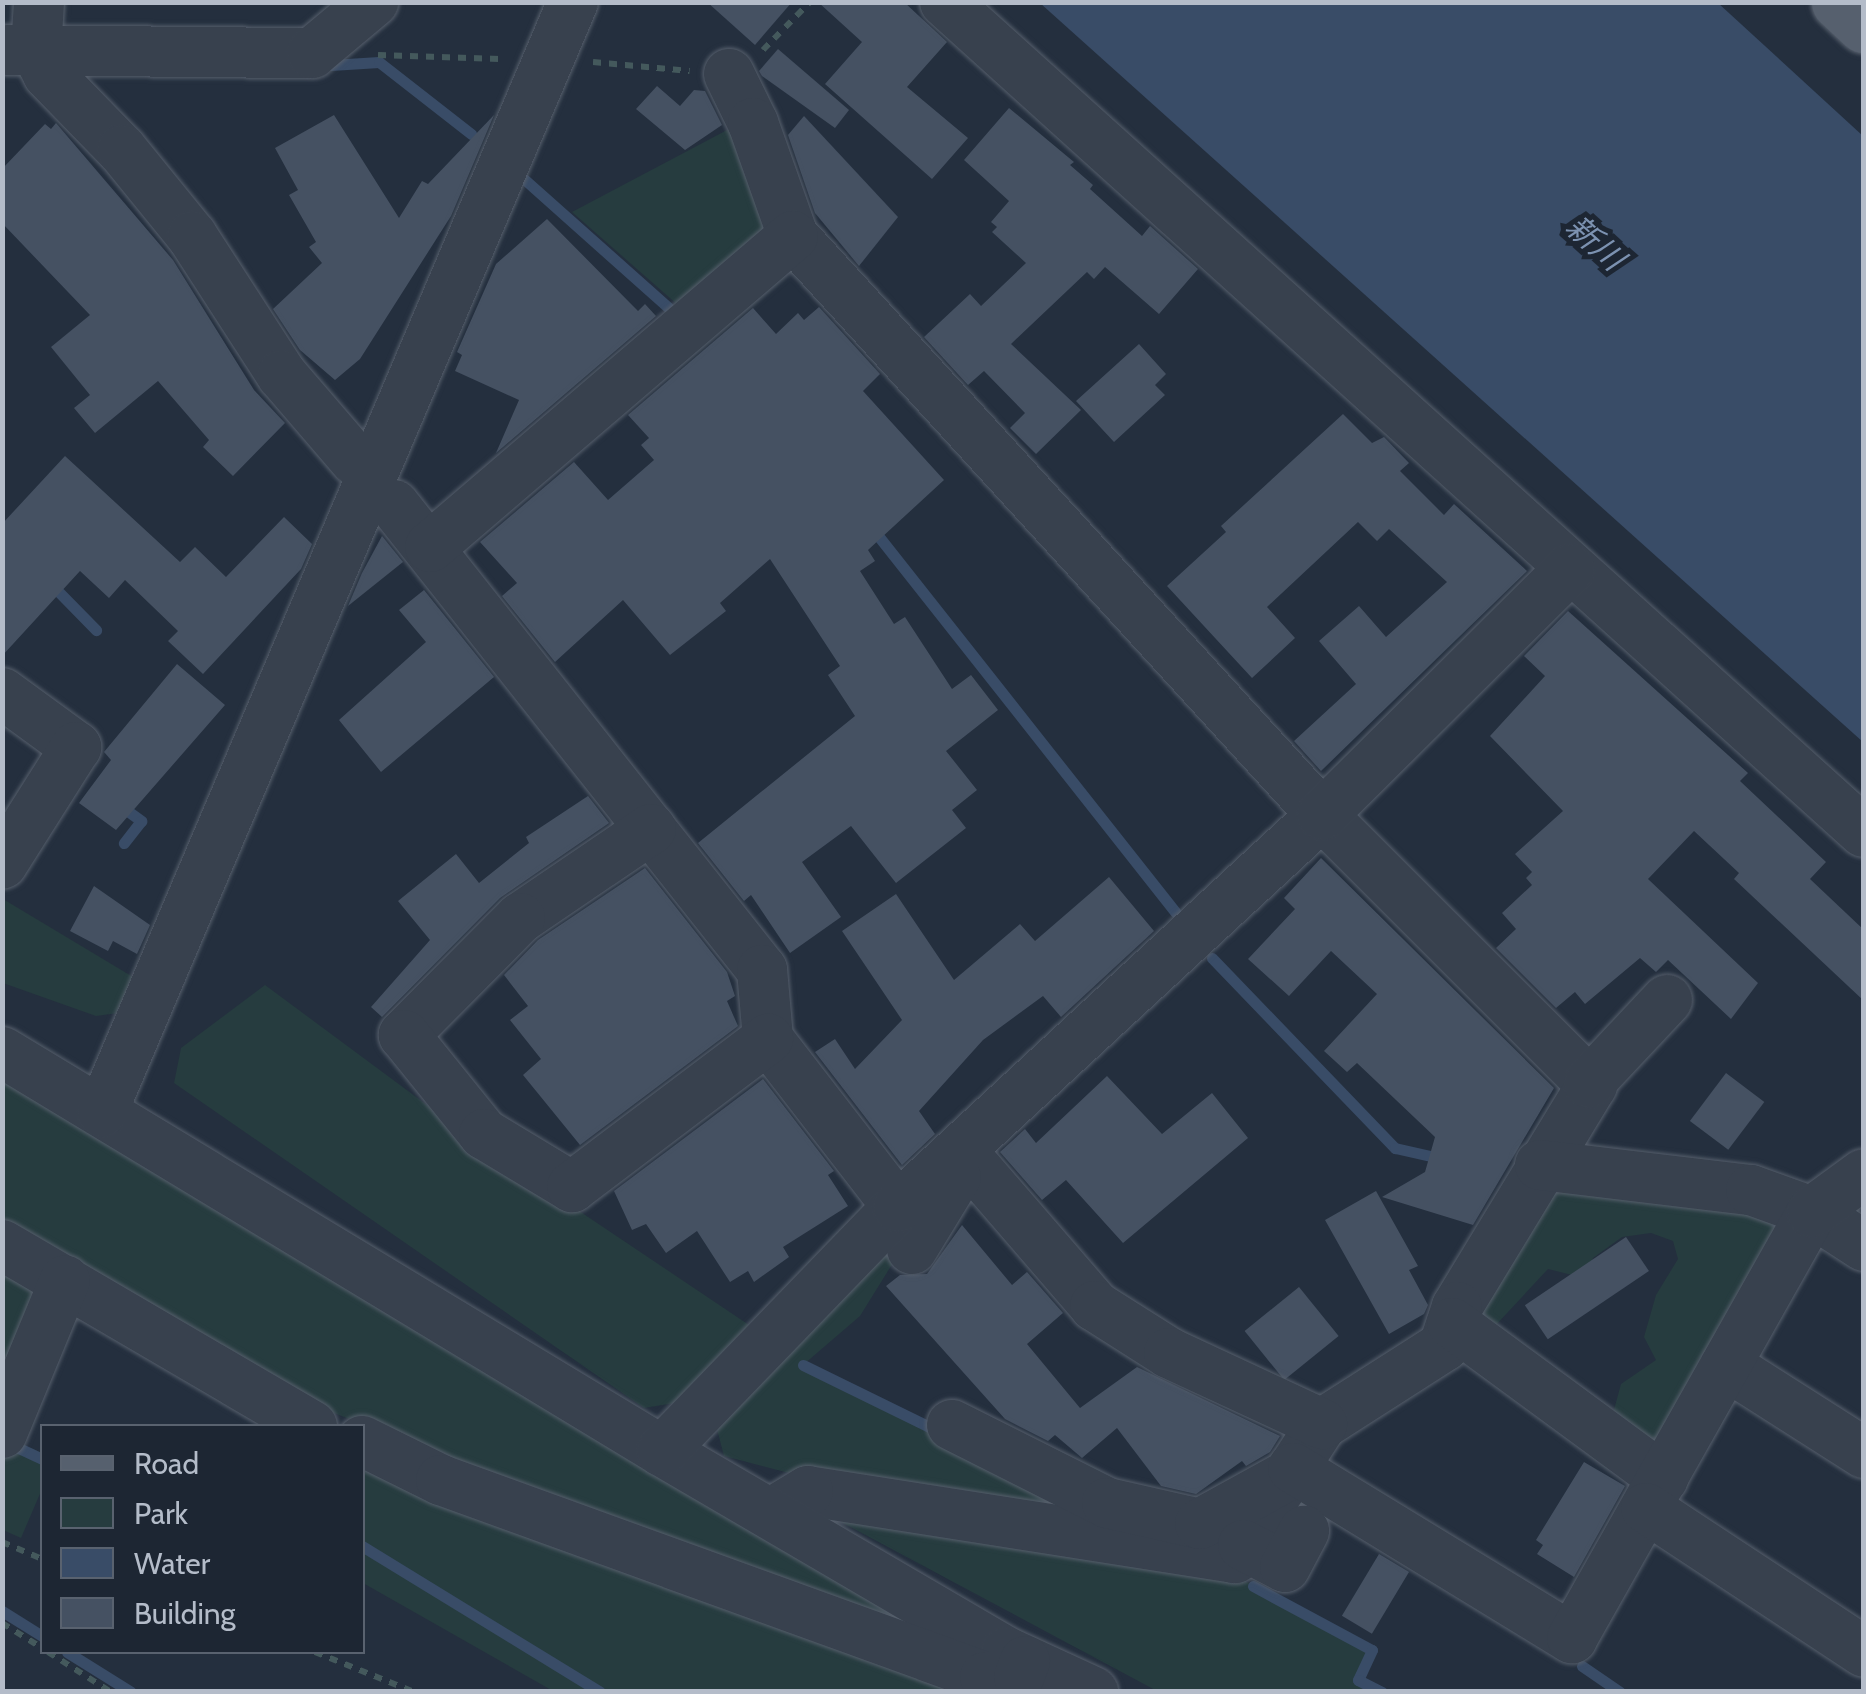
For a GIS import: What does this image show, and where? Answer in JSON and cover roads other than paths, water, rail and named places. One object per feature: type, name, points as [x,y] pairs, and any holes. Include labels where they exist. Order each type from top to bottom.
[{"type":"main road","points":[[1839,2],[1864,26]]},
{"type":"street","points":[[20,51],[39,2]]},
{"type":"street","points":[[20,51],[312,53],[373,2]]},
{"type":"street","points":[[102,1112],[370,457],[573,2]]},
{"type":"street","points":[[945,2],[1864,832]]},
{"type":"street","points":[[20,51],[48,74],[192,236],[268,354],[298,362],[370,457]]},
{"type":"street","points":[[729,74],[754,122],[793,236],[1322,815],[1590,1083]]},
{"type":"street","points":[[430,547],[793,236]]},
{"type":"street","points":[[394,505],[762,970],[768,1039],[905,1228]]},
{"type":"street","points":[[662,1451],[905,1228],[965,1156],[1322,815],[1570,569]]},
{"type":"street","points":[[2,693],[76,748],[2,864]]},
{"type":"street","points":[[652,829],[520,918],[404,1035],[484,1134],[572,1187],[768,1039]]},
{"type":"street","points":[[774,1512],[808,1492],[1235,1558],[1322,1424],[1444,1346],[1452,1323],[1590,1083],[1667,1000]]},
{"type":"street","points":[[2,1052],[662,1451],[1026,1660],[1093,1692]]},
{"type":"street","points":[[965,1156],[1095,1306],[1169,1354],[1322,1424]]},
{"type":"street","points":[[1540,1165],[1752,1190],[1812,1212],[1864,1246]]},
{"type":"street","points":[[1291,1471],[1572,1638],[1812,1212],[1864,1174]]},
{"type":"street","points":[[2,1245],[309,1424]]},
{"type":"street","points":[[2,1433],[65,1280]]},
{"type":"street","points":[[1452,1323],[1654,1493],[1864,1652]]},
{"type":"street","points":[[1726,1364],[1864,1453]]},
{"type":"street","points":[[952,1426],[1107,1504],[1200,1524],[1291,1471]]},
{"type":"street","points":[[365,1442],[441,1480],[985,1677],[1019,1677],[1026,1660]]},
{"type":"street","points":[[1243,1546],[1285,1567],[1304,1532]]},
{"type":"water","name":"新川","points":[[1040,3],[1718,3],[1863,136],[1863,742]]},
{"type":"waterway","points":[[331,65],[379,62],[471,134]]},
{"type":"waterway","points":[[524,179],[681,319]]},
{"type":"waterway","points":[[872,528],[1175,912]]},
{"type":"waterway","points":[[50,583],[96,630]]},
{"type":"waterway","points":[[118,804],[141,821],[124,843]]},
{"type":"waterway","points":[[1212,958],[1395,1148],[1444,1159]]},
{"type":"waterway","points":[[803,1365],[938,1431]]},
{"type":"waterway","points":[[10,1444],[40,1458]]},
{"type":"waterway","points":[[365,1548],[600,1692]]},
{"type":"waterway","points":[[1253,1586],[1372,1650],[1358,1680],[1382,1692]]},
{"type":"waterway","points":[[2,1611],[40,1635]]},
{"type":"waterway","points":[[70,1654],[131,1692]]},
{"type":"waterway","points":[[1582,1666],[1620,1692]]}]
